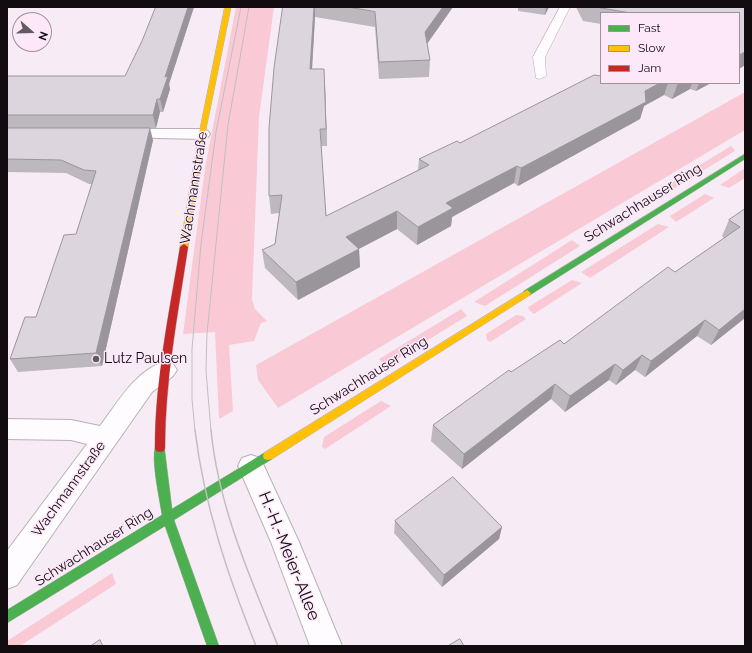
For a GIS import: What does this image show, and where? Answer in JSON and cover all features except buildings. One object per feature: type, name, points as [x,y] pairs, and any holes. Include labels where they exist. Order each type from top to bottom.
[{"type":"street","name":"Wachmannstraße","points":[[168,518],[160,464],[159,424],[165,370],[202,134],[228,7]]},
{"type":"street","points":[[108,134],[202,134]]},
{"type":"street","name":"Schwachhauser Ring","points":[[7,618],[745,156]]},
{"type":"street","name":"Wachmannstraße","points":[[7,575],[144,385],[165,370]]},
{"type":"street","points":[[7,429],[71,430],[107,438]]},
{"type":"street","name":"H.-H.-Meier-Allee","points":[[251,466],[285,542],[326,646]]},
{"type":"street","points":[[168,518],[213,646]]},
{"type":"lane","points":[[540,76],[539,57],[565,7]]},
{"type":"shaded area","points":[[236,7],[274,7],[259,117],[252,299],[255,309],[267,321],[261,323],[254,341],[229,345],[233,411],[219,419],[215,332],[183,334],[205,168]]},
{"type":"shaded area","points":[[745,92],[745,130],[278,408],[258,380],[256,365]]},
{"type":"shaded area","points":[[731,146],[735,151],[647,205],[638,203]]},
{"type":"shaded area","points":[[745,168],[745,178],[729,188],[720,185]]},
{"type":"shaded area","points":[[705,194],[714,198],[676,222],[670,216]]},
{"type":"shaded area","points":[[617,215],[624,219],[593,238],[586,233]]},
{"type":"shaded area","points":[[658,224],[669,227],[590,278],[581,272]]},
{"type":"shaded area","points":[[572,240],[580,246],[485,306],[474,302]]},
{"type":"shaded area","points":[[572,280],[582,283],[534,314],[529,310],[528,307]]},
{"type":"shaded area","points":[[461,309],[467,316],[386,366],[379,359]]},
{"type":"shaded area","points":[[516,315],[523,316],[526,319],[490,342],[487,340],[486,334]]},
{"type":"shaded area","points":[[381,401],[391,406],[325,449],[322,447],[324,437]]},
{"type":"shaded area","points":[[112,573],[116,584],[20,646],[7,646],[7,641]]},
{"type":"tram line","points":[[195,431],[192,399],[192,349],[201,244],[216,132],[241,7]]},
{"type":"tram line","points":[[211,431],[206,371],[207,333],[228,125],[249,7]]},
{"type":"tram line","points":[[195,430],[204,486],[218,540],[256,646]]},
{"type":"tram line","points":[[211,430],[220,486],[228,513],[246,567],[278,646]]},
{"type":"traffic: fast","points":[[527,293],[745,156]]},
{"type":"traffic: fast","points":[[160,448],[160,463],[168,518],[213,646]]},
{"type":"traffic: fast","points":[[7,617],[268,456]]},
{"type":"traffic: slow","points":[[184,247],[202,134],[228,7]]},
{"type":"traffic: slow","points":[[268,456],[527,293]]},
{"type":"traffic: jam","points":[[160,448],[160,423],[164,372],[184,247]]},
{"type":"place","name":"Lutz Paulsen","points":[[96,359]]}]
